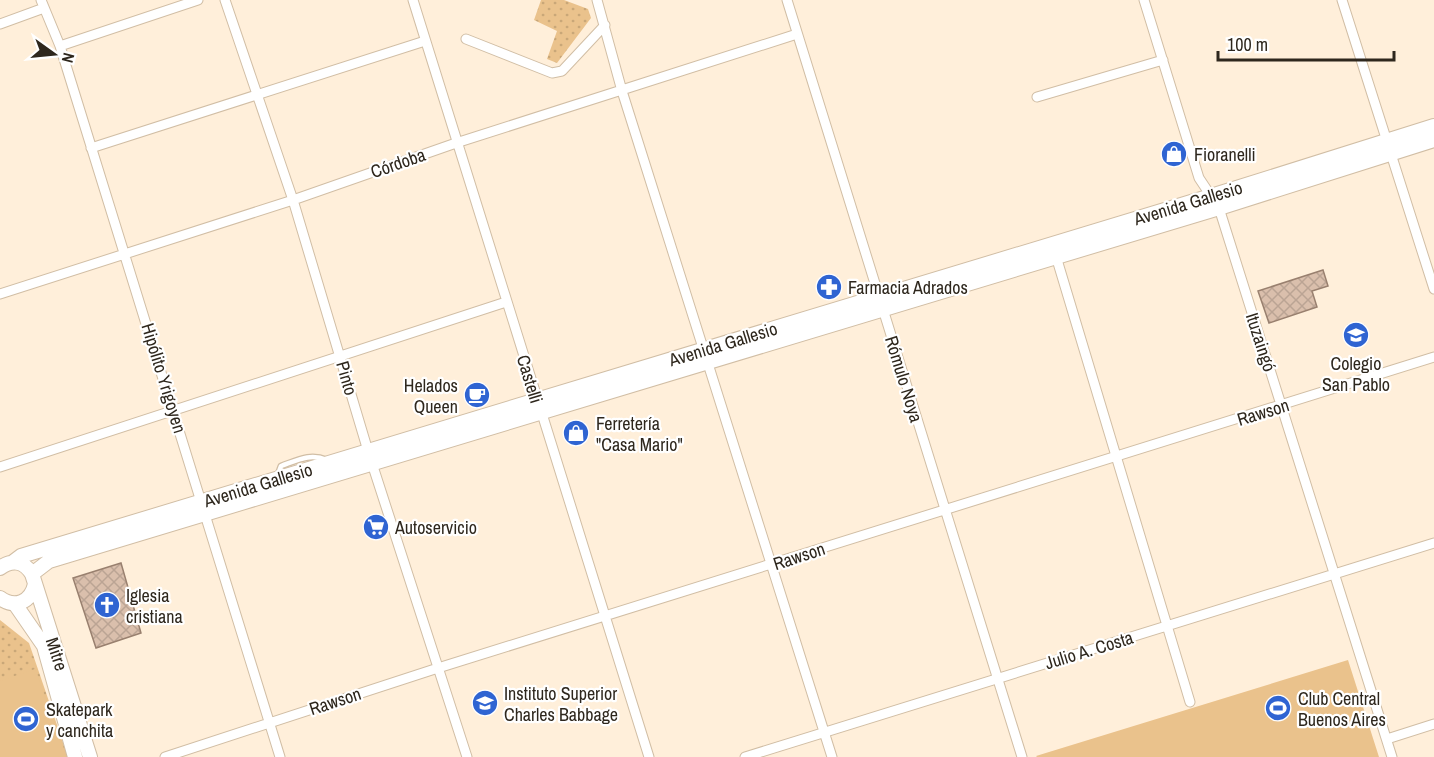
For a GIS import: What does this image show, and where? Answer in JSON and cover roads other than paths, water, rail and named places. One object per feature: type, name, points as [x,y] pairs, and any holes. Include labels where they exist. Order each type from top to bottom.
[{"type":"main road","name":"Avenida Gallesio","points":[[6,603],[27,600],[34,579],[49,561],[204,508],[1215,202],[1391,146],[1434,126]]},
{"type":"main road","name":"Avenida Gallesio","points":[[1391,146],[1434,140]]},
{"type":"main road","name":"Avenida Gallesio","points":[[5,564],[21,556],[204,508],[276,479],[333,462],[370,457]]},
{"type":"main road","points":[[5,564],[25,565],[34,579]]},
{"type":"main road","name":"Mitre","points":[[34,579],[90,757]]},
{"type":"main road","name":"Mitre","points":[[6,603],[34,627],[44,646],[75,757]]},
{"type":"street","points":[[60,46],[198,0]]},
{"type":"street","name":"Pinto","points":[[225,0],[293,200],[370,457],[467,757]]},
{"type":"street","name":"Castelli","points":[[413,0],[649,757]]},
{"type":"street","points":[[597,0],[622,91],[832,757]]},
{"type":"street","name":"Rómulo Noya","points":[[787,0],[1022,757]]},
{"type":"street","name":"Ituzaingó","points":[[1144,0],[1199,178],[1215,202],[1392,757]]},
{"type":"street","points":[[1342,0],[1391,146],[1434,289]]},
{"type":"street","points":[[0,24],[43,4]]},
{"type":"street","name":"Hipólito Yrigoyen","points":[[43,4],[60,46],[126,254],[280,757]]},
{"type":"street","points":[[466,39],[552,73],[562,71],[604,25]]},
{"type":"street","name":"Córdoba","points":[[0,294],[293,200],[456,143],[797,34]]},
{"type":"street","points":[[91,148],[425,41]]},
{"type":"street","points":[[1037,97],[1163,60]]},
{"type":"street","points":[[1054,251],[1190,702]]},
{"type":"street","points":[[0,467],[506,302]]},
{"type":"street","name":"Rawson","points":[[165,757],[438,668],[606,618],[945,509],[1434,357]]},
{"type":"street","name":"Julio A. Costa","points":[[745,757],[1434,543]]},
{"type":"street","points":[[1386,739],[1434,724]]},
{"type":"place","name":"Fioranelli","points":[[1174,154]]},
{"type":"place","name":"Farmacia Adrados","points":[[829,287]]},
{"type":"place","name":"Colegio San Pablo","points":[[1356,335]]},
{"type":"place","name":"Helados Queen","points":[[477,395]]},
{"type":"place","name":"Ferretería \"Casa Mario\"","points":[[576,433]]},
{"type":"place","name":"Autoservicio","points":[[376,527]]},
{"type":"place","name":"Iglesia cristiana","points":[[107,605]]},
{"type":"place","name":"Instituto Superior Charles Babbage","points":[[485,703]]},
{"type":"place","name":"Club Central Buenos Aires","points":[[1278,708]]},
{"type":"place","name":"Skatepark y canchita","points":[[26,719]]}]
